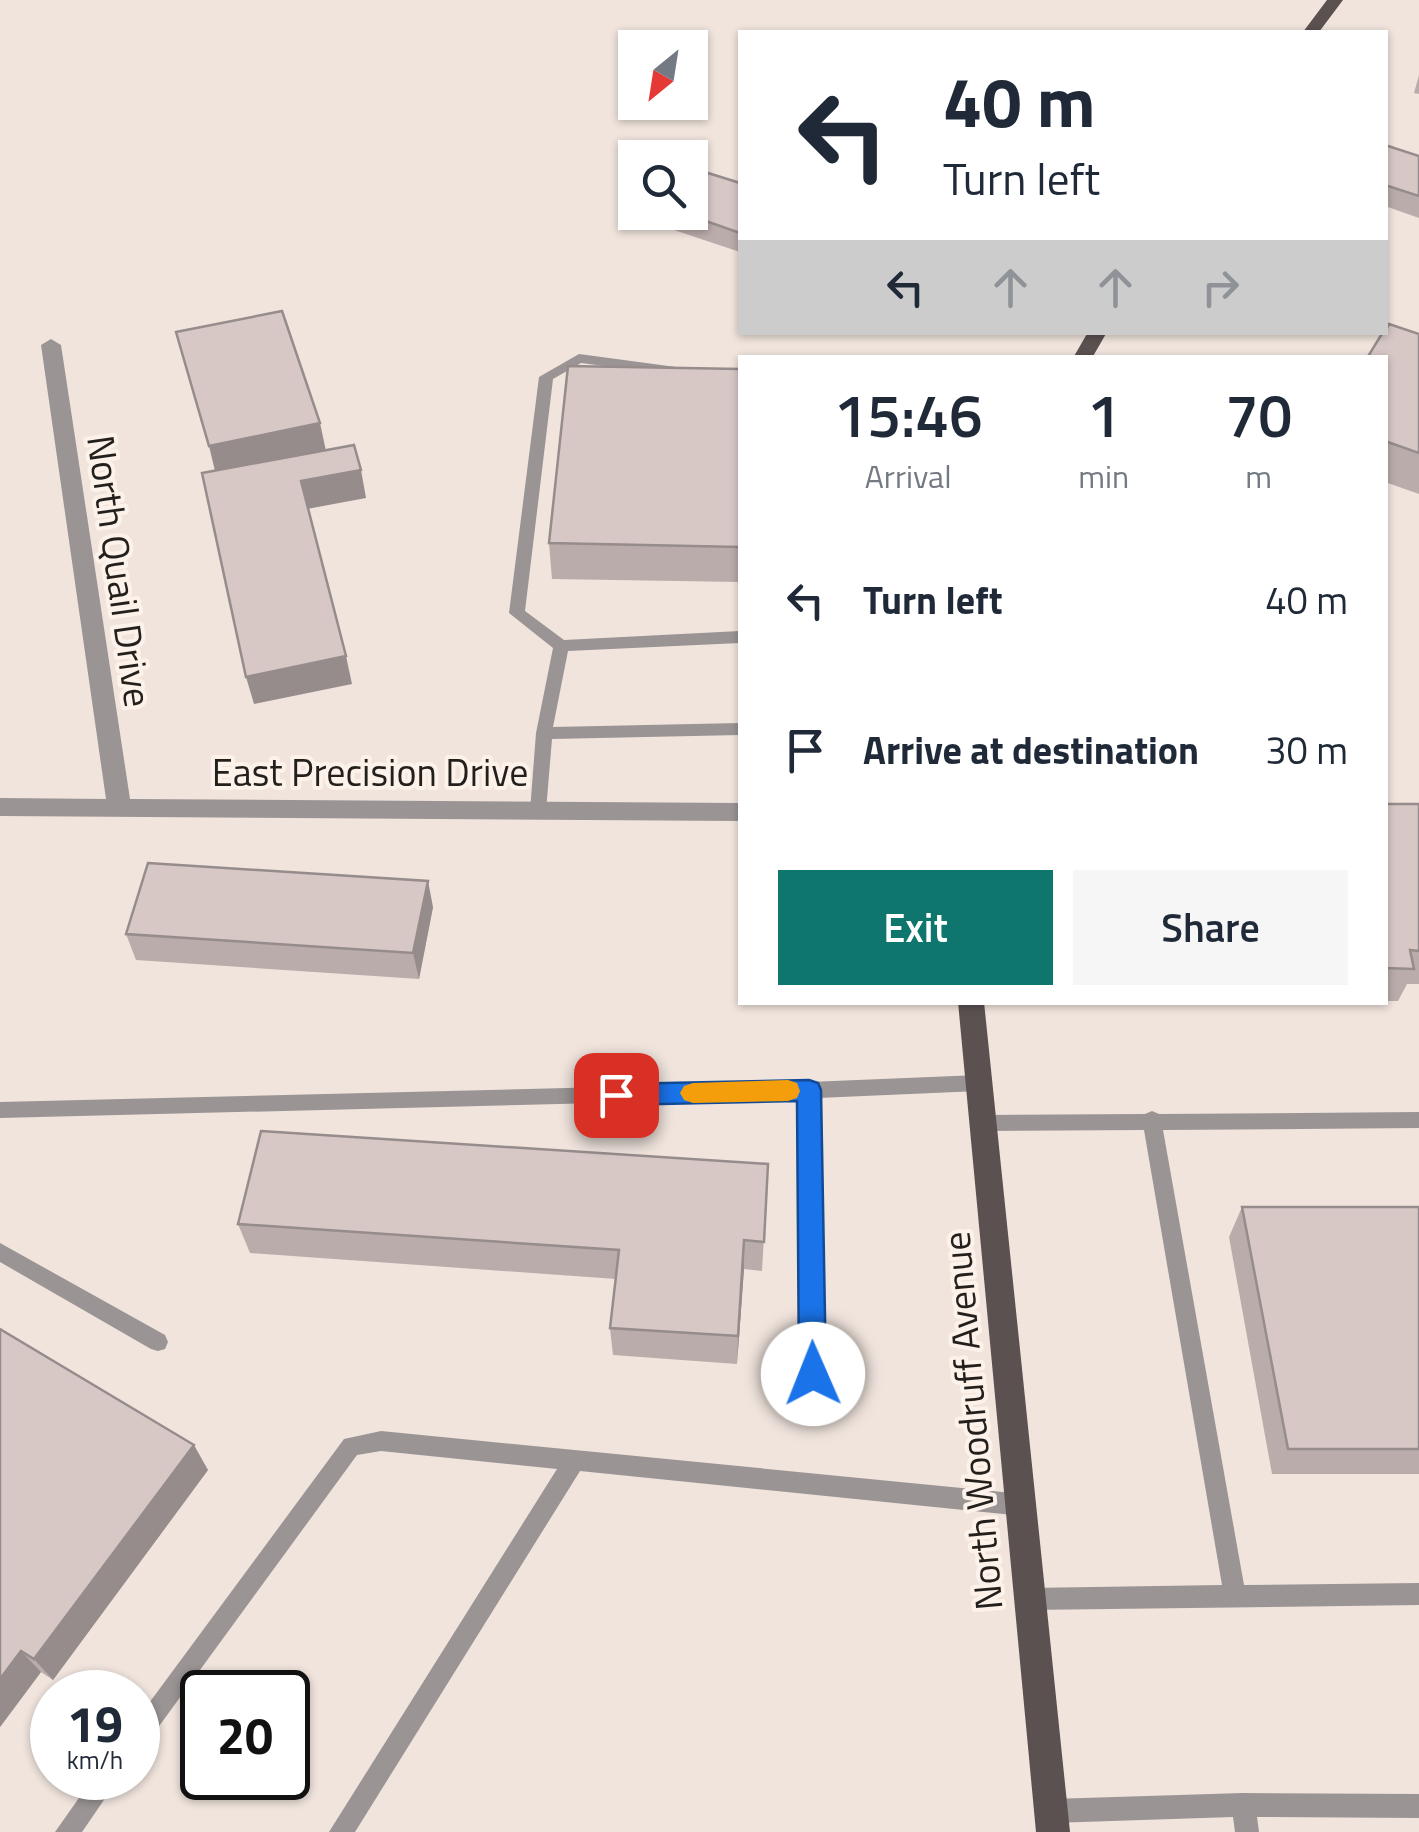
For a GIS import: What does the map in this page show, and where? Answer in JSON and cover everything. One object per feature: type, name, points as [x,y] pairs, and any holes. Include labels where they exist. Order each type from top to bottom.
[{"type":"main road","points":[[1312,30],[1335,0]]},
{"type":"main road","name":"North Woodruff Avenue","points":[[970,1005],[1052,1821]]},
{"type":"street","name":"North Quail Drive","points":[[52,345],[119,808]]},
{"type":"street","name":"East Precision Drive","points":[[0,807],[738,812]]},
{"type":"lane","points":[[686,372],[579,358],[546,378],[516,614],[561,646],[738,638]]},
{"type":"lane","points":[[538,810],[544,733],[561,646]]},
{"type":"lane","points":[[544,733],[738,728]]},
{"type":"lane","points":[[0,1110],[979,1083]]},
{"type":"lane","points":[[809,1090],[813,1374]]},
{"type":"lane","points":[[1152,1118],[1236,1597]]},
{"type":"lane","points":[[983,1122],[1152,1118],[1419,1120]]},
{"type":"lane","points":[[0,1252],[158,1342]]},
{"type":"lane","points":[[160,1706],[350,1446],[381,1441],[1023,1505]]},
{"type":"lane","points":[[341,1832],[574,1461]]},
{"type":"lane","points":[[1028,1599],[1419,1594]]},
{"type":"lane","points":[[67,1832],[91,1800]]},
{"type":"lane","points":[[1243,1805],[1247,1832]]},
{"type":"lane","points":[[1052,1821],[1243,1805],[1419,1806]]},
{"type":"building","points":[[1388,146],[1419,156],[1419,196],[1388,186]]},
{"type":"building","points":[[708,173],[738,182],[738,232],[708,222]]},
{"type":"building","points":[[282,311],[320,423],[209,446],[176,332]]},
{"type":"building","points":[[1388,326],[1419,334],[1419,453],[1388,442],[1388,355],[1369,355],[1381,335],[1388,335]]},
{"type":"building","points":[[568,366],[738,369],[738,547],[549,543]]},
{"type":"building","points":[[354,445],[361,470],[301,481],[346,656],[246,677],[202,473]]},
{"type":"building","points":[[1388,804],[1419,804],[1419,951],[1410,950],[1414,969],[1388,968]]},
{"type":"building","points":[[148,863],[428,881],[413,953],[126,934]]},
{"type":"building","points":[[261,1131],[768,1164],[764,1242],[744,1240],[738,1336],[610,1328],[619,1250],[238,1224]]},
{"type":"building","points":[[1242,1207],[1419,1207],[1419,1449],[1288,1449]]},
{"type":"building","points":[[0,1329],[194,1445],[34,1659],[21,1651],[0,1679]]},
{"type":"slow traffic","points":[[693,1093],[788,1091]]},
{"type":"route","points":[[616,1095],[809,1090],[813,1374]]}]
